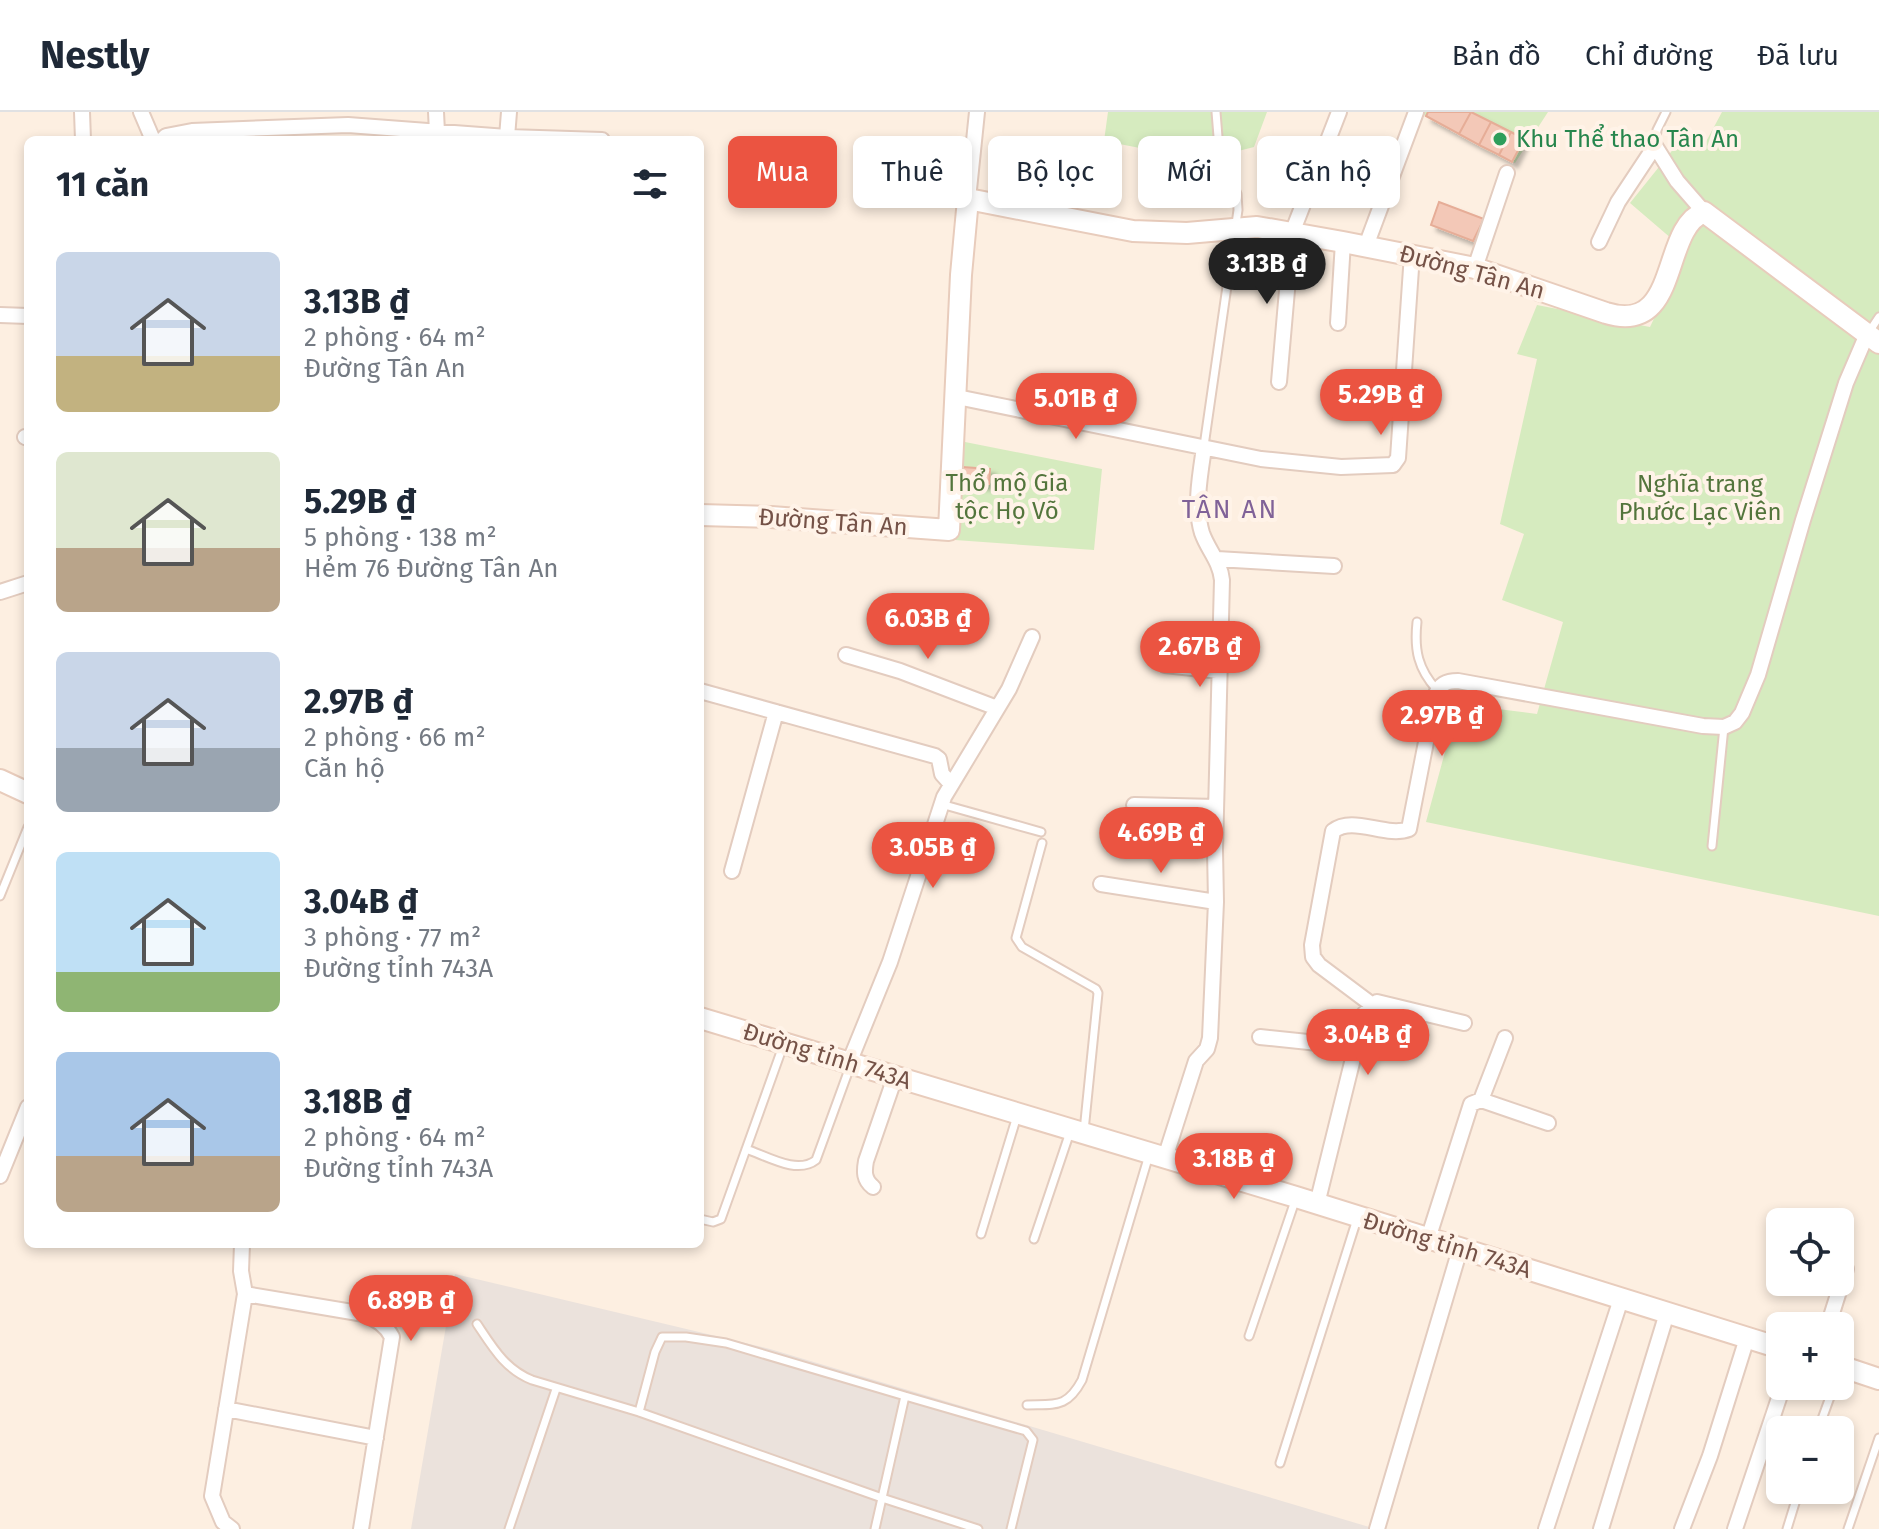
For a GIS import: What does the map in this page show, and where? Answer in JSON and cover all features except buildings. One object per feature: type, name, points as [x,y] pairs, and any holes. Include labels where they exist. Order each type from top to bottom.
[{"type":"street","points":[[82,112],[83,136]]},
{"type":"street","points":[[141,112],[151,136]]},
{"type":"street","points":[[436,112],[437,132]]},
{"type":"street","points":[[507,136],[509,112]]},
{"type":"street","points":[[972,160],[977,112]]},
{"type":"street","points":[[1279,382],[1292,233],[1339,112]]},
{"type":"street","points":[[1366,246],[1416,112]]},
{"type":"street","points":[[166,136],[192,131],[349,118],[437,132],[493,136]]},
{"type":"street","points":[[1371,1004],[1319,965],[1313,957],[1312,945],[1333,831],[1337,827],[1349,826],[1393,831],[1409,829],[1437,690],[1447,681],[1458,681],[1703,726],[1724,727],[1735,722],[1758,675],[1846,383],[1875,331],[1704,212],[1677,181],[1655,146],[1624,192],[1599,242]]},
{"type":"street","points":[[1475,268],[1507,173]]},
{"type":"street","name":"Đường Tân An","points":[[972,200],[1133,231],[1187,233],[1257,227],[1412,254],[1475,268],[1615,315],[1639,315],[1659,293],[1683,234],[1695,217],[1704,212]]},
{"type":"street","name":"Đường Tân An","points":[[704,515],[949,530],[967,208]]},
{"type":"street","points":[[1338,323],[1343,242]]},
{"type":"street","points":[[957,397],[1204,448],[1306,465],[1361,468],[1393,465],[1397,463],[1412,254]]},
{"type":"street","points":[[0,315],[24,316]]},
{"type":"street","points":[[1158,1156],[1196,1061],[1207,1049],[1210,1038],[1216,902],[1222,580],[1217,559],[1203,536],[1199,514],[1204,448]]},
{"type":"street","points":[[1217,559],[1334,566]]},
{"type":"street","points":[[0,592],[24,584]]},
{"type":"street","points":[[850,1063],[890,962],[941,804],[997,708],[1032,637]]},
{"type":"street","points":[[846,655],[900,671],[997,708]]},
{"type":"street","points":[[1165,665],[1219,671]]},
{"type":"street","points":[[704,692],[935,756],[939,759],[942,774],[951,784]]},
{"type":"street","points":[[732,871],[776,712]]},
{"type":"street","points":[[0,780],[24,791]]},
{"type":"street","points":[[1134,805],[1216,807]]},
{"type":"street","points":[[1101,884],[1216,902]]},
{"type":"street","points":[[1317,1204],[1364,1014],[1371,1004],[1377,1002],[1464,1023]]},
{"type":"street","name":"Đường tỉnh 743A","points":[[704,1019],[1296,1197],[1766,1344]]},
{"type":"street","points":[[1260,1037],[1356,1047]]},
{"type":"street","points":[[1481,1100],[1505,1038]]},
{"type":"street","points":[[873,1187],[867,1182],[866,1161],[895,1077]]},
{"type":"street","points":[[1428,1239],[1471,1104],[1481,1100],[1548,1123]]},
{"type":"street","points":[[0,1176],[24,1117]]},
{"type":"street","points":[[232,1529],[223,1522],[212,1496],[245,1294],[241,1271],[242,1248]]},
{"type":"street","points":[[1377,1529],[1460,1249]]},
{"type":"street","points":[[245,1294],[364,1314],[388,1329],[392,1337],[361,1529]]},
{"type":"street","points":[[1546,1529],[1621,1299]]},
{"type":"street","points":[[1601,1529],[1667,1313]]},
{"type":"street","points":[[1682,1529],[1710,1456],[1747,1338]]},
{"type":"street","points":[[1854,1371],[1879,1379]]},
{"type":"street","points":[[1735,1529],[1778,1400]]},
{"type":"street","points":[[226,1409],[376,1438]]},
{"type":"lane","points":[[1204,448],[1239,202],[1219,149],[1216,112]]},
{"type":"lane","points":[[1655,146],[1657,130],[1666,112]]},
{"type":"lane","points":[[1417,622],[1419,665],[1437,690]]},
{"type":"lane","points":[[1712,846],[1724,727]]},
{"type":"lane","points":[[941,804],[1041,832]]},
{"type":"lane","points":[[0,896],[24,837]]},
{"type":"lane","points":[[1034,1239],[1077,1131],[1098,993],[1022,947],[1016,938],[1042,843]]},
{"type":"lane","points":[[704,1220],[713,1222],[721,1219],[783,1043]]},
{"type":"lane","points":[[746,1149],[798,1167],[810,1165],[816,1160],[850,1063]]},
{"type":"lane","points":[[981,1234],[1018,1114]]},
{"type":"lane","points":[[1027,1405],[1061,1404],[1074,1396],[1158,1156]]},
{"type":"lane","points":[[1249,1336],[1296,1197]]},
{"type":"lane","points":[[1280,1463],[1358,1217]]},
{"type":"lane","points":[[477,1324],[517,1374],[556,1389],[639,1412],[978,1529]]},
{"type":"lane","points":[[639,1412],[662,1337],[686,1337],[726,1343],[1026,1431],[1033,1440],[1011,1529]]},
{"type":"lane","points":[[509,1529],[556,1389]]},
{"type":"lane","points":[[875,1529],[905,1396]]},
{"type":"lane","points":[[1848,1529],[1879,1438]]},
{"type":"lane","points":[[1787,1529],[1795,1504]]},
{"type":"shaded area","points":[[455,1274],[770,1349],[1376,1529],[411,1529]]},
{"type":"green space","points":[[1108,112],[1267,112],[1254,147],[1241,150],[1241,136],[1138,136],[1138,148],[1122,145],[1122,136],[1105,136]]},
{"type":"green space","name":"Khu Thể thao Tân An","points":[[1418,112],[1548,112],[1515,163]]},
{"type":"green space","name":"Nghĩa trang Phước Lạc Viên","points":[[1722,112],[1879,112],[1879,916],[1426,822],[1458,704],[1537,714],[1563,622],[1502,600],[1524,534],[1500,524],[1537,359],[1517,354],[1537,305],[1650,327],[1686,251],[1630,203],[1679,142],[1701,151]]},
{"type":"green space","name":"Thổ mộ Gia tộc Họ Võ","points":[[965,442],[1102,469],[1094,550],[955,540]]},
{"type":"place","name":"Khu Thể thao Tân An","points":[[1500,139]]},
{"type":"district","name":"TÂN AN","points":[[1230,509]]}]
